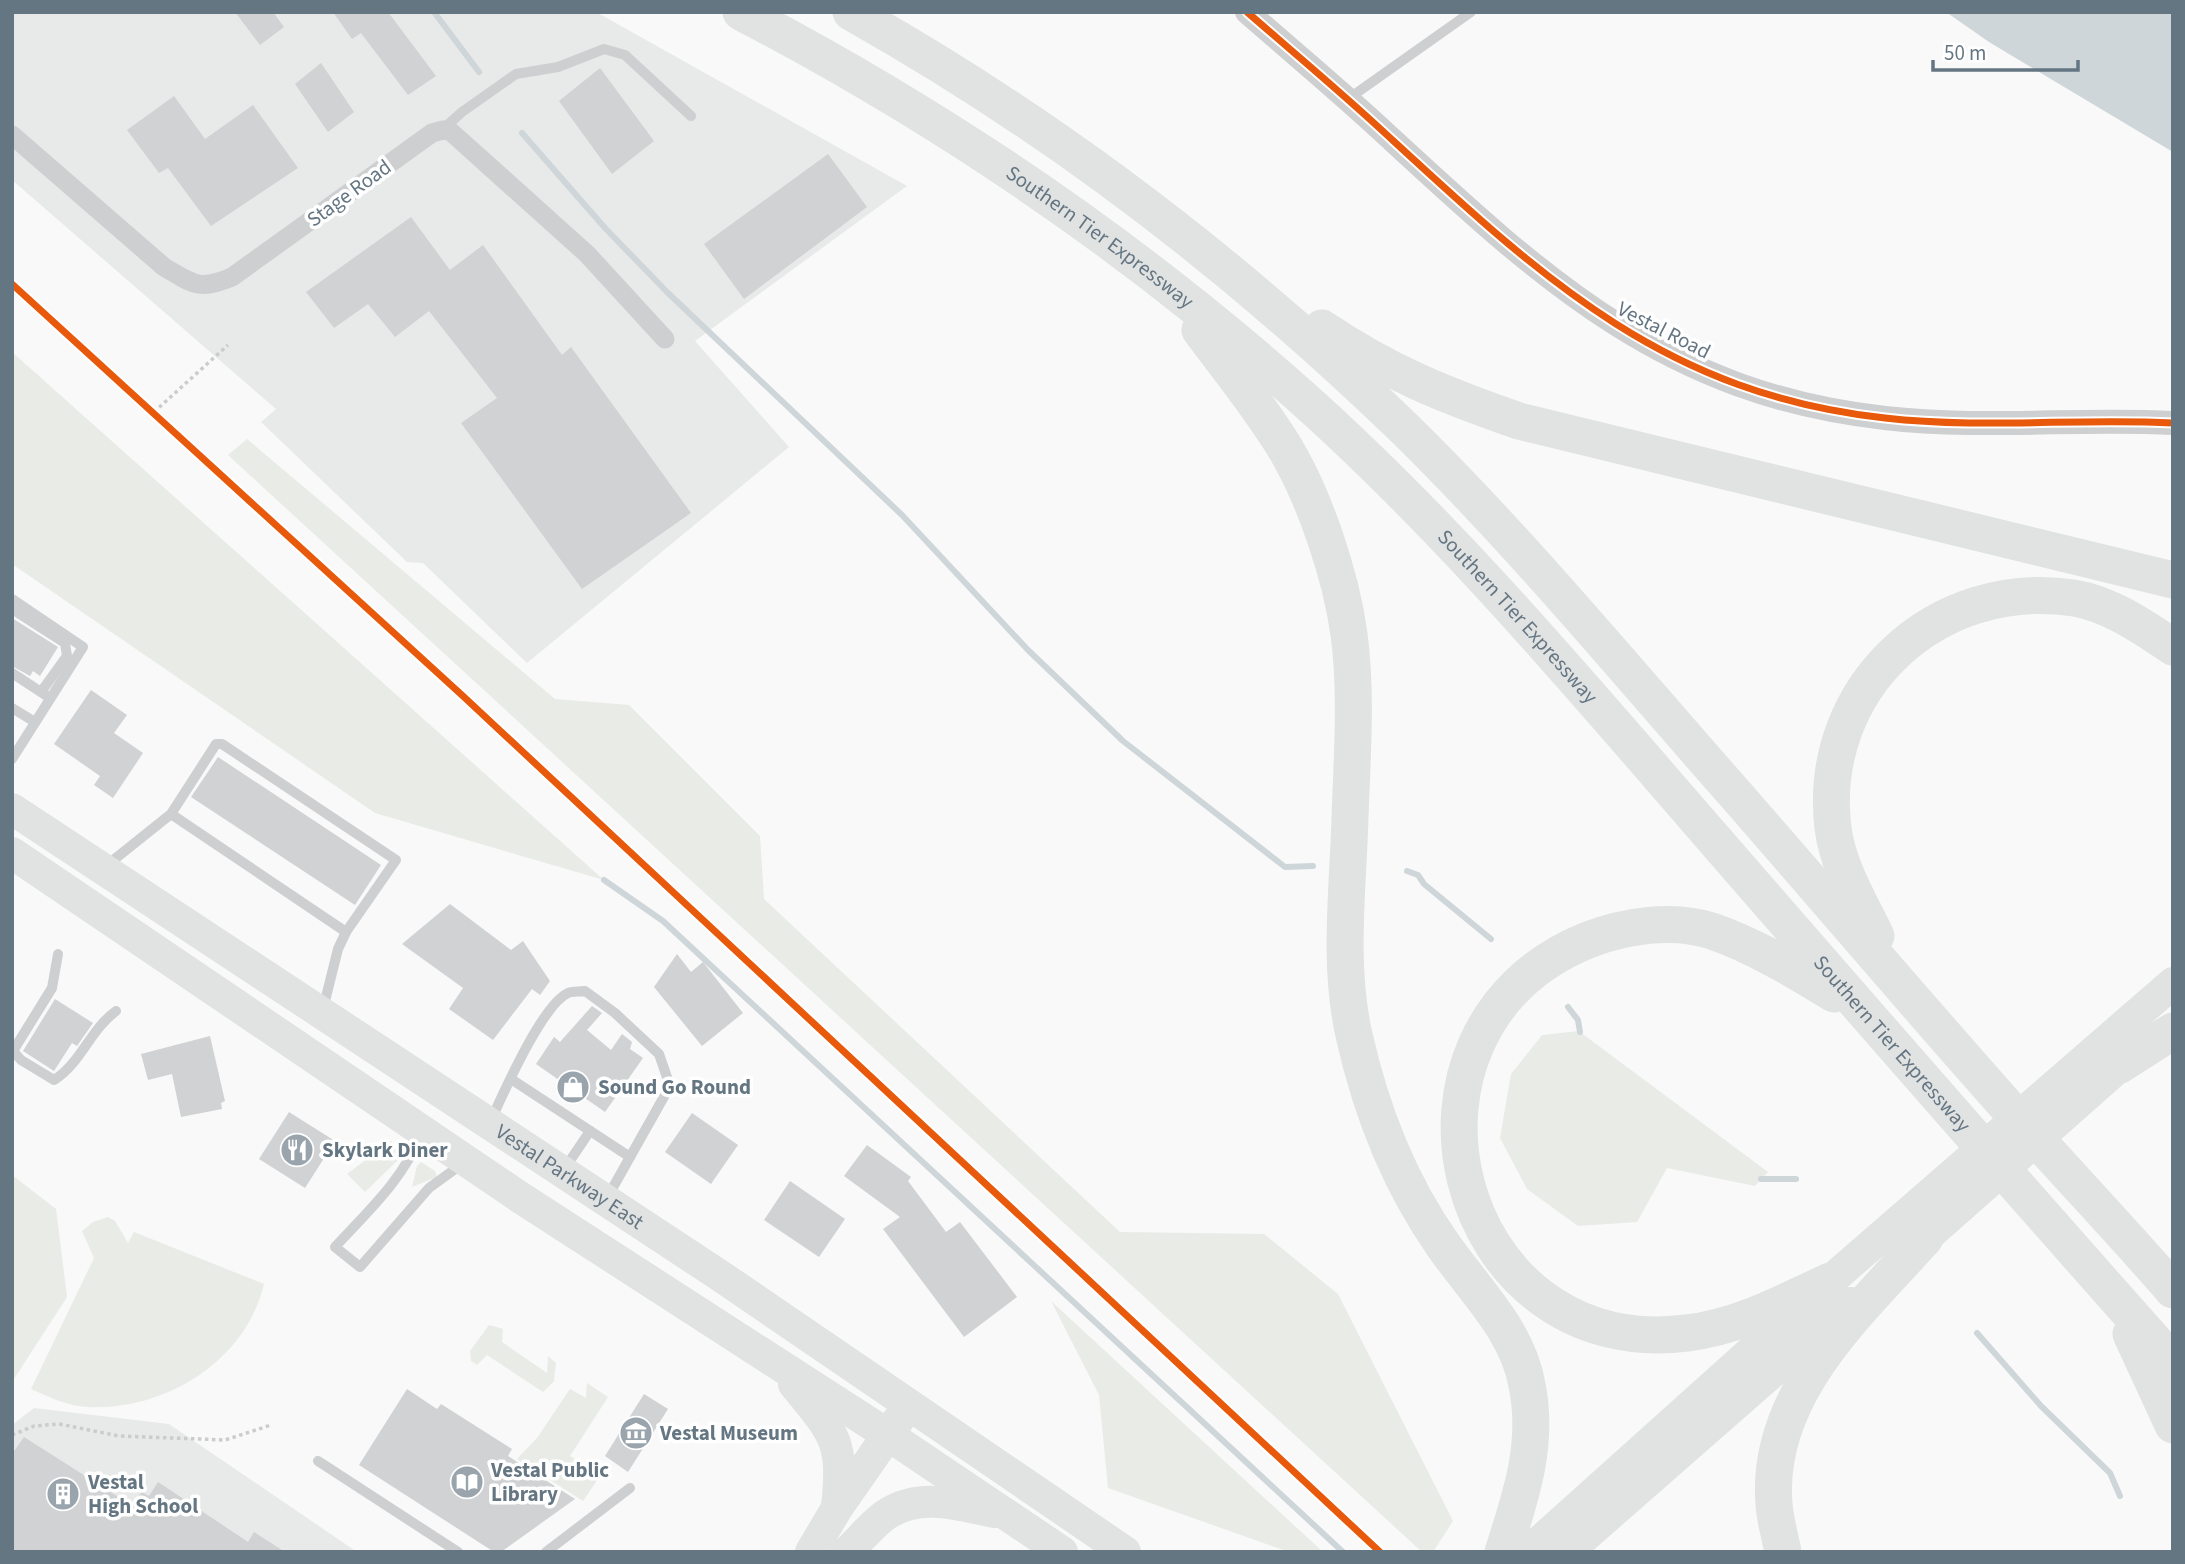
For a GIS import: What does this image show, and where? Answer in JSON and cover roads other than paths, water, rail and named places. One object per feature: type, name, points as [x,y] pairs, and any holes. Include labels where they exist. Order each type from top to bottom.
[{"type":"highway","name":"Southern Tier Expressway","points":[[741,12],[858,75],[981,150],[1066,208],[1166,284],[1300,396],[1408,499],[1539,640],[2173,1362]]},
{"type":"highway","points":[[851,12],[1009,108],[1188,237],[1363,356],[1433,391],[1494,413],[2173,580]]},
{"type":"highway","points":[[1188,237],[1303,333],[1408,433],[1490,519],[1897,978],[2026,1128],[2173,1290]]},
{"type":"highway","points":[[1166,284],[1286,451],[1306,491],[1328,551],[1349,631],[1353,682],[1345,953],[1353,1031],[1374,1115],[1403,1182],[1442,1245],[1506,1329],[1527,1383],[1530,1458],[1503,1552]]},
{"type":"highway","points":[[1897,978],[1840,862],[1833,827],[1833,774],[1842,734],[1864,689],[1890,654],[1922,629],[1965,609],[2013,597],[2047,596],[2077,599],[2132,619],[2173,647]]},
{"type":"highway","points":[[1830,1281],[1734,1324],[1686,1333],[1627,1334],[1575,1318],[1546,1300],[1515,1274],[1484,1233],[1465,1182],[1457,1130],[1459,1103],[1476,1042],[1506,998],[1531,974],[1568,948],[1609,932],[1659,925],[1710,930],[1780,961],[1863,1011]]},
{"type":"highway","points":[[2110,1055],[2173,1031]]},
{"type":"highway","points":[[1783,1552],[1774,1504],[1775,1467],[1791,1409],[1826,1348],[1914,1228]]},
{"type":"highway","points":[[2142,1255],[2173,1280]]},
{"type":"highway","points":[[2109,1290],[2173,1425]]},
{"type":"main road","name":"Vestal Parkway East","points":[[12,809],[606,1200],[1125,1552]]},
{"type":"main road","name":"Vestal Parkway East","points":[[12,853],[467,1161],[897,1441],[1062,1552]]},
{"type":"main road","points":[[1567,1552],[1914,1228],[2110,1055],[2173,983]]},
{"type":"main road","points":[[2110,1055],[2173,1020]]},
{"type":"main road","points":[[1528,1552],[1830,1281],[1914,1228]]},
{"type":"main road","points":[[778,1363],[827,1424],[839,1451],[842,1465],[837,1508]]},
{"type":"main road","points":[[833,1552],[897,1441],[917,1412]]},
{"type":"main road","points":[[811,1552],[837,1508],[897,1441]]},
{"type":"main road","points":[[847,1552],[887,1514],[914,1502],[936,1500],[1009,1515]]},
{"type":"street","name":"Vestal Road","points":[[1247,12],[1553,283],[1650,346],[1721,378],[1818,408],[1885,418],[1955,423],[2173,423]]},
{"type":"street","name":"Stage Road","points":[[12,135],[164,267],[192,284],[208,287],[232,277],[432,134],[443,130]]},
{"type":"street","points":[[443,130],[450,131],[587,254],[665,339]]},
{"type":"lane","points":[[1347,99],[1471,12]]},
{"type":"lane","points":[[443,130],[462,111],[516,74],[558,67],[604,49],[625,55],[691,116]]},
{"type":"lane","points":[[12,598],[83,647],[51,699],[16,745],[12,759]]},
{"type":"lane","points":[[12,609],[65,643],[67,656],[41,692]]},
{"type":"lane","points":[[12,673],[51,699]]},
{"type":"lane","points":[[12,708],[35,722]]},
{"type":"lane","points":[[103,869],[171,814],[212,747],[222,744],[396,860],[346,932],[338,949],[322,1013]]},
{"type":"lane","points":[[171,814],[346,932]]},
{"type":"lane","points":[[58,954],[52,988],[13,1051],[22,1060],[54,1080],[75,1060],[101,1022],[116,1011]]},
{"type":"lane","points":[[489,1123],[518,1063],[551,1009],[569,993],[585,991],[615,1013],[659,1054],[670,1086],[606,1200]]},
{"type":"lane","points":[[510,1079],[630,1157]]},
{"type":"lane","points":[[423,1130],[413,1154],[394,1183],[335,1247],[360,1267],[429,1188],[467,1161]]},
{"type":"lane","points":[[562,1171],[590,1131]]},
{"type":"lane","points":[[318,1461],[458,1552]]},
{"type":"lane","points":[[546,1552],[631,1488]]},
{"type":"waterway","points":[[434,12],[479,72]]},
{"type":"waterway","points":[[522,133],[605,228],[667,292],[902,515],[1028,650],[1123,741],[1285,867],[1313,866]]},
{"type":"waterway","points":[[1407,871],[1418,875],[1424,884],[1491,939]]},
{"type":"waterway","points":[[604,880],[663,921],[1343,1552]]},
{"type":"waterway","points":[[1568,1007],[1578,1020],[1580,1032]]},
{"type":"waterway","points":[[1761,1179],[1796,1179]]},
{"type":"waterway","points":[[1977,1333],[2041,1406],[2110,1473],[2120,1496]]},
{"type":"place","name":"Sound Go Round","points":[[573,1087]]},
{"type":"place","name":"Skylark Diner","points":[[297,1150]]},
{"type":"place","name":"Vestal Museum","points":[[636,1433]]},
{"type":"place","name":"Vestal Public Library","points":[[467,1482]]},
{"type":"place","name":"Vestal High School","points":[[63,1494]]}]
